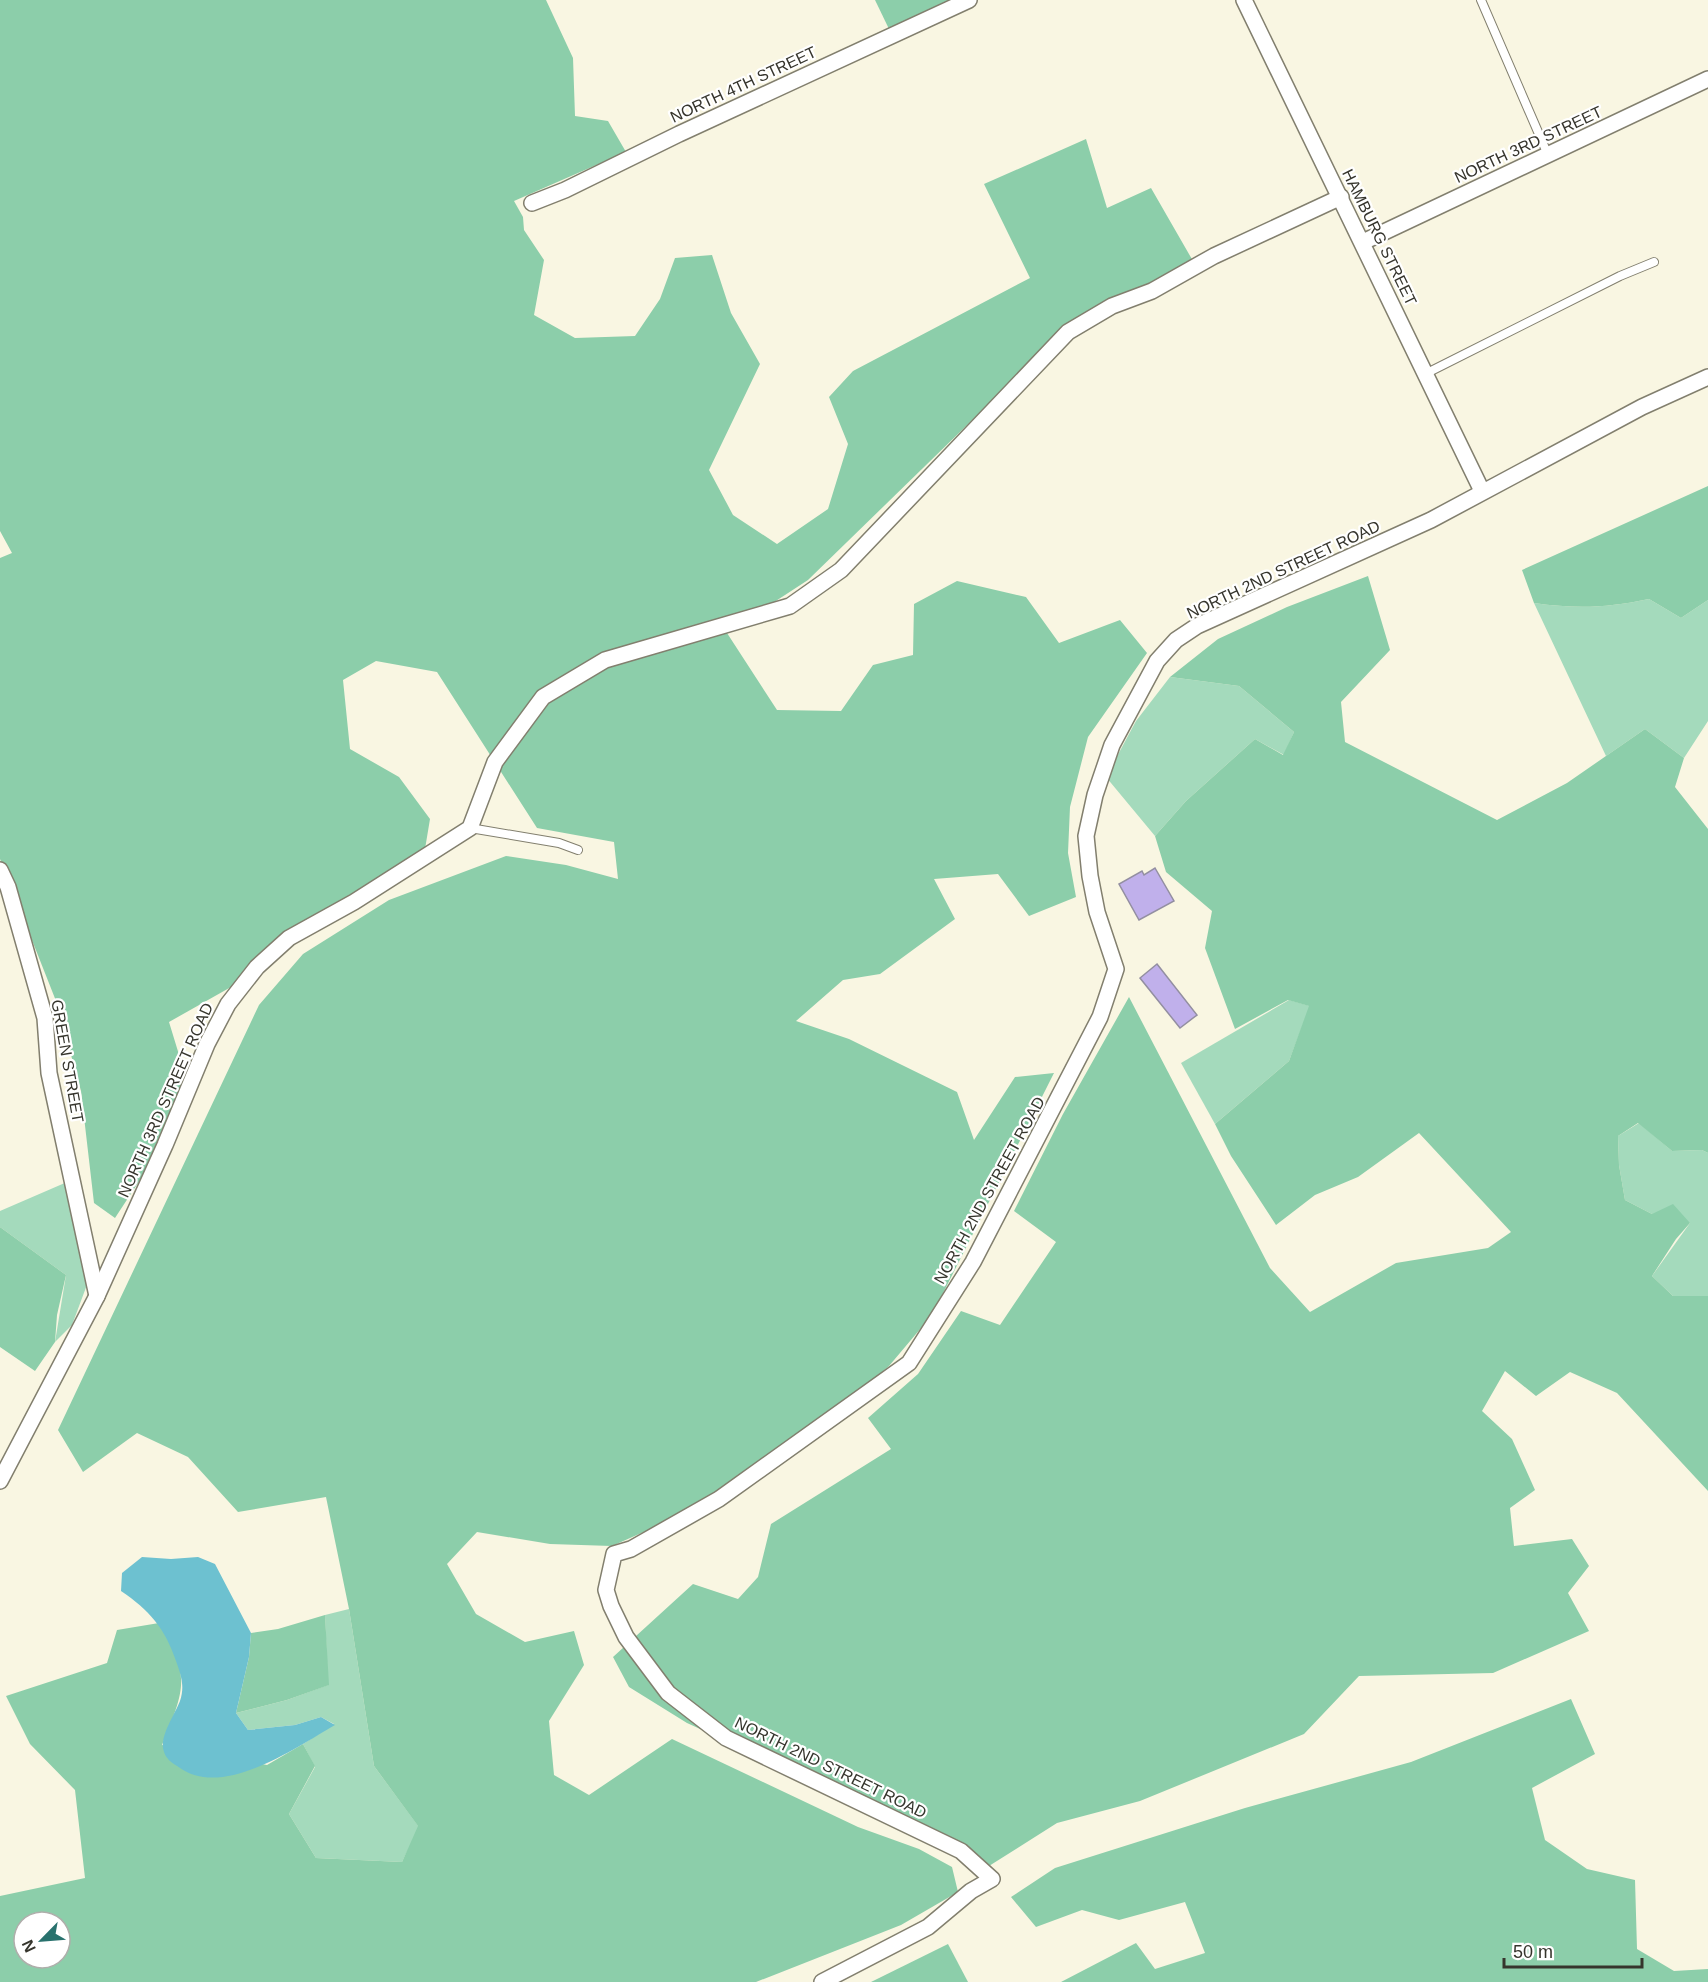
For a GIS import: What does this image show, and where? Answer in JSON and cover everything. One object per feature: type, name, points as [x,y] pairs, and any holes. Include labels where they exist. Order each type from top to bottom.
[{"type":"street","name":"NORTH 4TH STREET","points":[[532,203],[565,190],[679,134],[969,0]]},
{"type":"street","name":"HAMBURG STREET","points":[[1244,0],[1482,491]]},
{"type":"street","name":"NORTH 3RD STREET","points":[[1363,242],[1708,79]]},
{"type":"street","points":[[470,828],[495,762],[543,697],[605,660],[790,606],[841,570],[1068,332],[1112,306],[1152,291],[1214,256],[1341,197]]},
{"type":"street","name":"NORTH 2ND STREET ROAD","points":[[822,1982],[928,1927],[971,1890],[992,1879],[961,1851],[726,1738],[668,1693],[626,1636],[611,1606],[606,1590],[614,1554],[631,1549],[718,1499],[909,1363],[973,1262],[1100,1017],[1116,969],[1110,945],[1097,912],[1086,836],[1095,795],[1112,745],[1157,661],[1176,640],[1197,626],[1431,520],[1642,407],[1708,377]]},
{"type":"street","name":"NORTH 3RD STREET ROAD","points":[[0,1481],[98,1296],[207,1044],[228,1004],[257,967],[289,938],[354,902],[470,828]]},
{"type":"street","name":"GREEN STREET","points":[[0,870],[8,887],[45,1018],[49,1073],[98,1296]]},
{"type":"lane","points":[[1481,0],[1548,155]]},
{"type":"lane","points":[[1425,374],[1620,276],[1654,262]]},
{"type":"lane","points":[[470,828],[559,843],[578,850]]},
{"type":"green space","points":[[0,0],[546,0],[573,58],[575,116],[608,121],[626,152],[514,201],[523,217],[524,230],[544,260],[534,315],[575,338],[635,336],[660,299],[675,258],[712,255],[731,313],[760,364],[709,470],[733,515],[777,544],[828,509],[848,444],[829,397],[853,371],[1030,278],[984,184],[1086,139],[1107,208],[1151,188],[1193,261],[1038,356],[808,580],[727,633],[777,710],[841,711],[873,665],[913,655],[914,604],[957,581],[1026,597],[1059,643],[1120,620],[1147,653],[1088,737],[1070,807],[1068,853],[1076,897],[1029,916],[998,874],[934,879],[955,919],[880,974],[843,980],[796,1021],[849,1039],[957,1092],[974,1140],[1015,1077],[1054,1073],[932,1315],[889,1366],[819,1426],[707,1504],[612,1546],[550,1544],[477,1532],[447,1564],[476,1614],[525,1642],[574,1631],[584,1665],[549,1721],[554,1775],[589,1795],[672,1739],[858,1827],[919,1849],[952,1867],[958,1892],[901,1925],[756,1982],[0,1982],[0,1896],[85,1878],[75,1790],[30,1744],[6,1696],[107,1663],[117,1630],[159,1623],[170,1641],[180,1671],[181,1684],[175,1711],[162,1745],[267,1765],[303,1744],[315,1766],[289,1814],[316,1858],[402,1862],[418,1826],[374,1766],[349,1609],[326,1497],[238,1512],[188,1457],[137,1433],[83,1472],[58,1430],[259,1005],[303,954],[389,900],[506,856],[566,865],[618,879],[614,842],[537,828],[437,672],[376,661],[343,680],[350,749],[399,777],[430,819],[424,855],[324,910],[258,955],[231,987],[169,1022],[184,1071],[176,1125],[115,1218],[94,1203],[81,1091],[56,1001],[0,859],[0,558],[12,553],[0,531]]},
{"type":"green space","points":[[875,0],[951,0],[889,29]]},
{"type":"green space","points":[[1708,486],[1708,600],[1681,618],[1649,599],[1592,607],[1534,603],[1522,570]]},
{"type":"green space","points":[[1368,576],[1390,650],[1341,702],[1345,742],[1497,820],[1567,783],[1645,729],[1684,758],[1675,787],[1708,829],[1708,1153],[1702,1150],[1672,1151],[1638,1123],[1618,1136],[1619,1165],[1625,1200],[1652,1214],[1673,1204],[1690,1223],[1676,1239],[1652,1276],[1673,1296],[1708,1296],[1708,1491],[1617,1393],[1570,1372],[1536,1396],[1505,1371],[1482,1411],[1512,1439],[1535,1490],[1510,1508],[1514,1546],[1572,1539],[1589,1566],[1568,1593],[1589,1631],[1493,1673],[1359,1676],[1304,1734],[1140,1801],[1057,1823],[989,1866],[931,1829],[808,1778],[687,1723],[629,1687],[613,1657],[693,1584],[738,1599],[758,1577],[771,1524],[891,1449],[868,1418],[918,1374],[961,1311],[1000,1325],[1056,1242],[1014,1211],[1063,1114],[1129,997],[1270,1268],[1310,1312],[1396,1263],[1488,1248],[1511,1232],[1419,1133],[1358,1177],[1315,1195],[1276,1225],[1231,1156],[1215,1124],[1289,1061],[1309,1006],[1288,1000],[1235,1029],[1205,948],[1212,911],[1166,872],[1155,836],[1186,801],[1255,739],[1283,755],[1294,732],[1239,686],[1170,677],[1218,639],[1287,607]]},
{"type":"green space","points":[[1649,599],[1681,618],[1708,600],[1708,721],[1684,758],[1645,729],[1606,756],[1534,603],[1592,607]]},
{"type":"green space","points":[[1170,677],[1239,686],[1294,732],[1284,755],[1255,739],[1186,801],[1155,836],[1106,777],[1136,721]]},
{"type":"green space","points":[[1289,1000],[1310,1006],[1289,1061],[1215,1124],[1181,1063]]},
{"type":"green space","points":[[1639,1123],[1672,1151],[1702,1150],[1708,1153],[1708,1296],[1673,1296],[1652,1276],[1690,1223],[1652,1214],[1625,1200],[1619,1165],[1618,1136]]},
{"type":"green space","points":[[74,1179],[91,1274],[72,1325],[55,1342],[66,1275],[0,1227],[0,1211]]},
{"type":"green space","points":[[0,1227],[66,1275],[57,1315],[55,1342],[35,1371],[0,1347]]},
{"type":"green space","points":[[349,1609],[374,1766],[419,1827],[402,1862],[316,1858],[289,1814],[315,1767],[303,1744],[334,1724],[321,1717],[295,1725],[248,1730],[236,1713],[287,1700],[328,1685],[325,1615]]},
{"type":"green space","points":[[325,1615],[329,1685],[287,1700],[236,1713],[249,1657],[251,1633],[278,1629]]},
{"type":"green space","points":[[1571,1699],[1595,1754],[1532,1788],[1545,1840],[1587,1869],[1635,1880],[1637,1949],[1674,1971],[1708,1969],[1708,1982],[1061,1982],[1136,1943],[1155,1969],[1205,1953],[1185,1902],[1119,1920],[1082,1910],[1036,1927],[1011,1897],[1055,1868],[1245,1808],[1411,1762]]},
{"type":"green space","points":[[948,1944],[968,1982],[871,1982]]},
{"type":"water","points":[[142,1557],[171,1559],[198,1557],[215,1564],[251,1633],[249,1657],[236,1713],[248,1730],[295,1725],[321,1717],[335,1725],[281,1756],[238,1774],[217,1777],[197,1776],[171,1762],[165,1755],[163,1742],[181,1696],[182,1685],[179,1671],[172,1649],[161,1629],[140,1605],[121,1591],[122,1573]]},
{"type":"building","points":[[1155,868],[1174,901],[1139,920],[1119,884],[1142,871],[1144,875]]},
{"type":"building","points":[[1157,964],[1197,1015],[1180,1028],[1140,978]]}]
